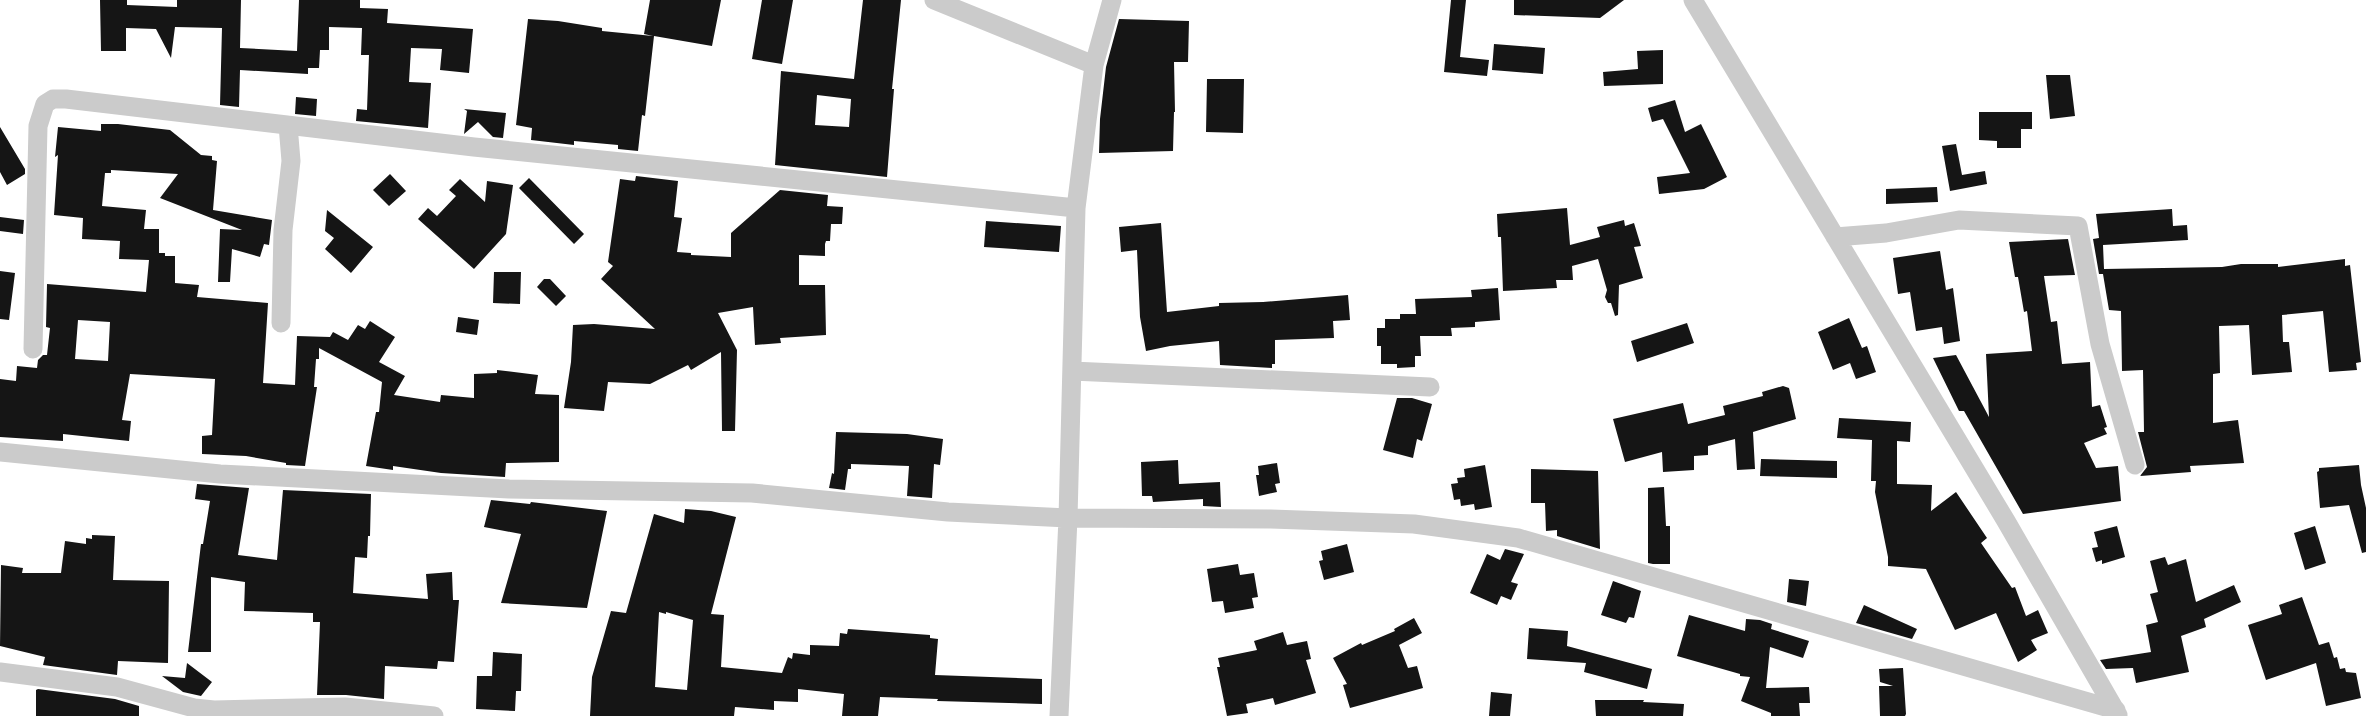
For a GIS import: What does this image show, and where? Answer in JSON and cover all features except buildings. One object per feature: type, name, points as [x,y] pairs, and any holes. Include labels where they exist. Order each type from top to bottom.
[{"type":"street","points":[[934,0],[1094,65]]},
{"type":"street","points":[[1059,716],[1068,518],[1076,208],[1094,65],[1112,0]]},
{"type":"street","points":[[1693,0],[2007,521],[2117,713]]},
{"type":"street","points":[[33,349],[38,126],[46,104],[53,99],[474,147],[1076,208]]},
{"type":"street","points":[[281,323],[283,230],[291,161],[289,125]]},
{"type":"street","points":[[1835,237],[1886,233],[1959,219],[2078,226],[2100,344],[2135,465]]},
{"type":"street","points":[[1072,371],[1430,387]]},
{"type":"street","points":[[0,452],[220,474],[509,489],[752,493],[948,512],[1068,518],[1271,519],[1414,524],[1518,538],[2117,713]]},
{"type":"street","points":[[0,672],[117,687],[194,708],[214,710],[345,707],[434,716]]}]
